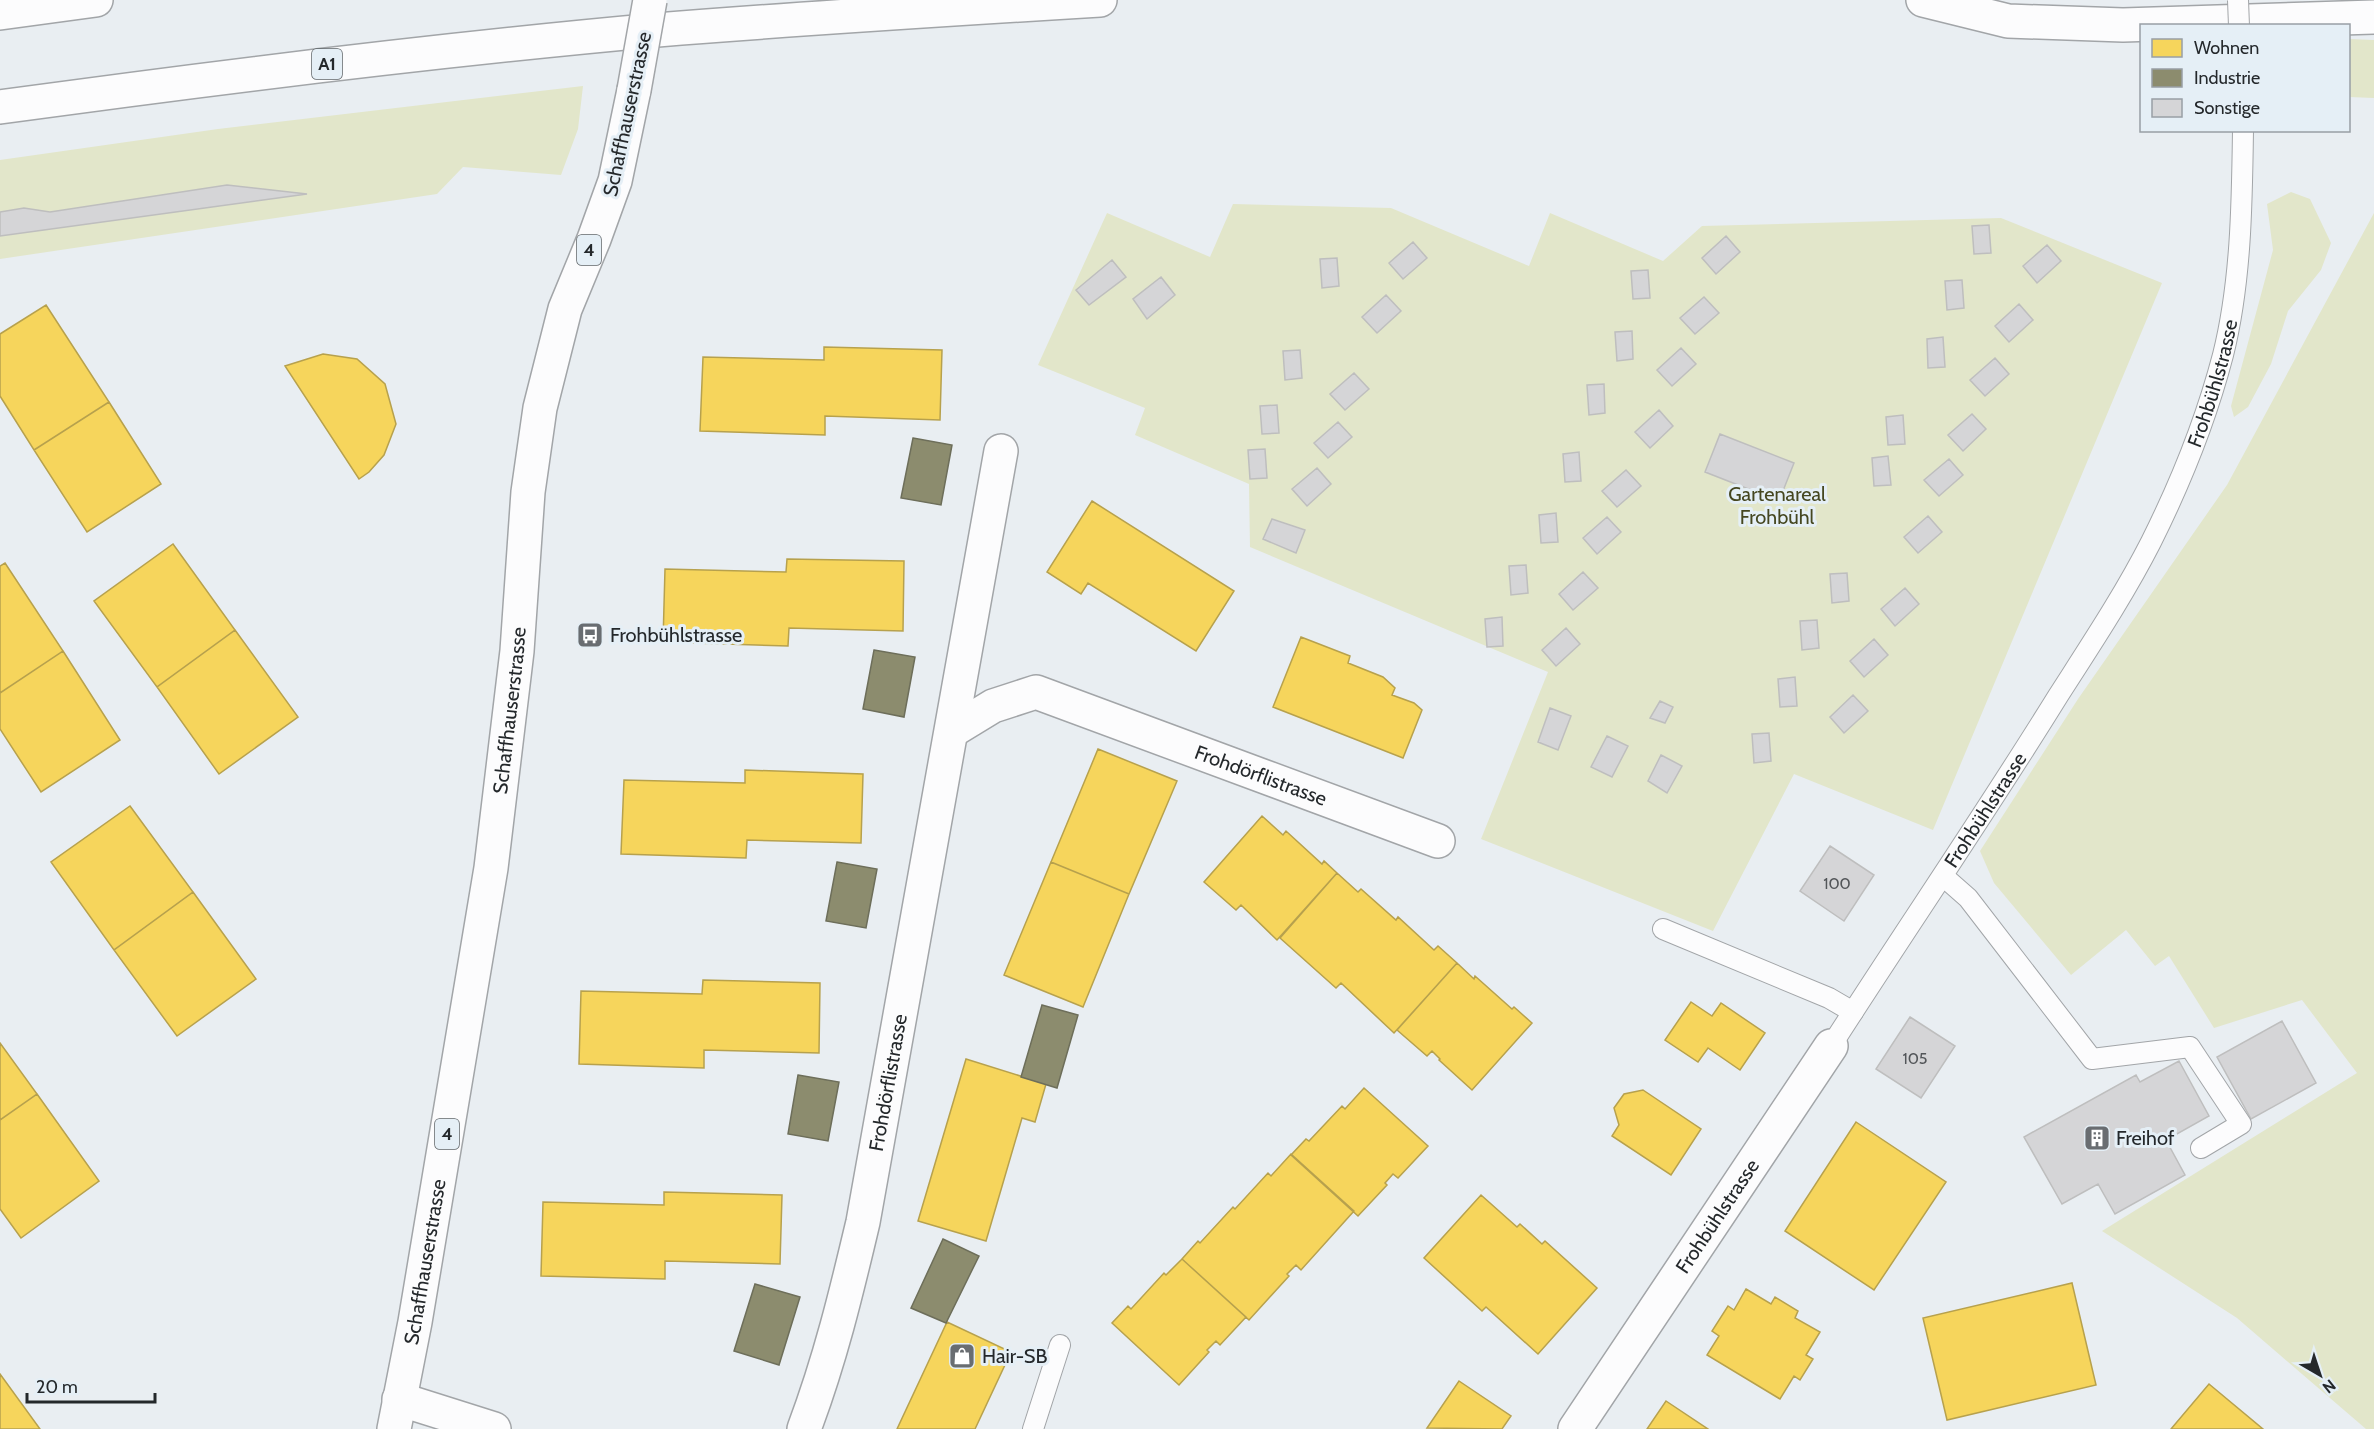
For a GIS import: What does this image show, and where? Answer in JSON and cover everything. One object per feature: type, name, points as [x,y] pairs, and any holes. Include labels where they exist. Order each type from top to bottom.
[{"type":"main road","points":[[0,13],[96,0]]},
{"type":"main road","name":"Schaffhauserstrasse","points":[[397,1414],[415,1322],[491,868],[518,651],[528,492],[540,408],[565,309],[615,181],[650,0]]},
{"type":"main road","name":"A1","points":[[0,107],[338,63],[655,30],[877,13],[1100,0]]},
{"type":"main road","points":[[1923,0],[2008,21],[2140,24]]},
{"type":"main road","points":[[2154,24],[2374,17]]},
{"type":"main road","name":"Frohdörflistrasse","points":[[804,1429],[825,1373],[863,1222],[1001,451]]},
{"type":"main road","name":"Frohdörflistrasse","points":[[952,731],[993,706],[1036,692],[1438,841]]},
{"type":"main road","name":"Frohbühlstrasse","points":[[1575,1429],[1831,1046]]},
{"type":"main road","points":[[397,1414],[494,1429]]},
{"type":"lane","points":[[2238,0],[2239,24]]},
{"type":"lane","name":"Frohbühlstrasse","points":[[1831,1046],[2091,645],[2150,545],[2182,477],[2223,354],[2232,307],[2239,249],[2243,132]]},
{"type":"lane","points":[[1943,876],[1968,897],[2092,1059],[2190,1047],[2241,1124],[2201,1148]]},
{"type":"lane","points":[[1663,929],[1829,998],[1853,1012]]},
{"type":"lane","points":[[1034,1429],[1060,1345]]},
{"type":"green space","points":[[2350,39],[2374,40],[2374,98],[2350,97]]},
{"type":"green space","points":[[583,86],[578,129],[561,175],[463,167],[437,194],[0,259],[0,160],[218,129]]},
{"type":"green space","points":[[2291,192],[2310,199],[2331,243],[2321,270],[2288,311],[2271,364],[2248,407],[2234,417],[2231,406],[2273,250],[2267,204]]},
{"type":"green space","name":"Gartenareal Frohbühl","points":[[1233,204],[1391,208],[1529,266],[1550,213],[1663,261],[1702,226],[2001,218],[2162,283],[1933,830],[1794,774],[1713,931],[1481,839],[1548,672],[1250,547],[1249,484],[1135,435],[1145,408],[1038,365],[1107,213],[1210,257]]},
{"type":"green space","points":[[2374,213],[2374,1429],[2366,1429],[2237,1318],[2102,1231],[2357,1073],[2302,1000],[2214,1028],[2169,956],[2155,966],[2126,930],[2071,975],[1994,883],[1980,851],[2078,699],[2227,485]]},
{"type":"building: Wohnen","points":[[46,305],[109,402],[34,450],[0,396],[0,334]]},
{"type":"building: Wohnen","points":[[824,347],[942,350],[940,420],[825,416],[825,435],[700,431],[703,357],[824,360]]},
{"type":"building: Wohnen","points":[[323,354],[357,359],[385,384],[396,424],[384,455],[369,472],[359,479],[285,366]]},
{"type":"building: Wohnen","points":[[109,402],[161,484],[87,532],[34,450]]},
{"type":"building: Wohnen","points":[[1092,501],[1234,591],[1196,651],[1088,583],[1081,594],[1047,572]]},
{"type":"building: Wohnen","points":[[173,544],[235,630],[157,687],[94,601]]},
{"type":"building: Wohnen","points":[[787,559],[904,561],[903,631],[789,628],[788,646],[663,642],[665,569],[786,572]]},
{"type":"building: Wohnen","points":[[5,563],[63,651],[0,693],[0,566]]},
{"type":"building: Wohnen","points":[[235,630],[298,717],[219,774],[157,687]]},
{"type":"building: Wohnen","points":[[1301,637],[1350,656],[1348,663],[1383,677],[1395,688],[1392,695],[1414,703],[1422,710],[1403,758],[1273,707]]},
{"type":"building: Wohnen","points":[[63,651],[120,740],[41,792],[0,729],[0,693]]},
{"type":"building: Wohnen","points":[[1098,749],[1177,781],[1129,894],[1051,862]]},
{"type":"building: Wohnen","points":[[745,770],[863,774],[861,843],[747,840],[746,858],[621,854],[624,780],[745,783]]},
{"type":"building: Wohnen","points":[[130,806],[193,892],[114,950],[51,862]]},
{"type":"building: Wohnen","points":[[1262,816],[1283,835],[1286,831],[1322,864],[1324,861],[1337,873],[1277,940],[1241,905],[1236,910],[1204,882]]},
{"type":"building: Wohnen","points":[[1051,862],[1129,894],[1083,1007],[1004,975]]},
{"type":"building: Wohnen","points":[[1337,873],[1358,892],[1361,889],[1396,920],[1398,917],[1434,950],[1438,946],[1457,963],[1394,1033],[1341,983],[1336,988],[1280,938]]},
{"type":"building: Wohnen","points":[[193,892],[256,979],[177,1036],[114,950]]},
{"type":"building: Wohnen","points":[[1457,963],[1474,979],[1475,976],[1512,1009],[1514,1007],[1532,1023],[1472,1090],[1432,1051],[1427,1056],[1397,1030]]},
{"type":"building: Wohnen","points":[[703,980],[820,983],[819,1053],[704,1050],[704,1068],[579,1064],[581,991],[702,994]]},
{"type":"building: Wohnen","points":[[1691,1002],[1712,1016],[1721,1003],[1765,1033],[1740,1070],[1708,1048],[1698,1062],[1665,1040]]},
{"type":"building: Wohnen","points":[[0,1043],[37,1094],[0,1120]]},
{"type":"building: Wohnen","points":[[966,1059],[1046,1084],[1035,1122],[1022,1118],[986,1241],[918,1221]]},
{"type":"building: Wohnen","points":[[1364,1088],[1428,1146],[1398,1178],[1393,1174],[1385,1183],[1387,1185],[1358,1216],[1291,1155],[1306,1139],[1309,1141],[1342,1106],[1345,1109]]},
{"type":"building: Wohnen","points":[[1643,1090],[1701,1129],[1671,1175],[1612,1136],[1619,1125],[1614,1108],[1624,1094]]},
{"type":"building: Wohnen","points":[[37,1094],[99,1181],[21,1238],[0,1209],[0,1120]]},
{"type":"building: Wohnen","points":[[1856,1122],[1946,1182],[1874,1290],[1785,1231]]},
{"type":"building: Wohnen","points":[[1291,1154],[1354,1211],[1301,1270],[1296,1265],[1287,1274],[1289,1276],[1249,1320],[1182,1259],[1233,1207],[1235,1209],[1268,1173],[1271,1176]]},
{"type":"building: Wohnen","points":[[664,1192],[782,1195],[780,1264],[665,1261],[665,1279],[541,1276],[543,1202],[664,1205]]},
{"type":"building: Wohnen","points":[[1481,1195],[1517,1227],[1520,1224],[1542,1244],[1545,1241],[1597,1288],[1538,1354],[1486,1307],[1482,1311],[1424,1258]]},
{"type":"building: Wohnen","points":[[1182,1259],[1246,1317],[1220,1345],[1216,1341],[1207,1350],[1209,1352],[1179,1385],[1112,1323],[1128,1306],[1131,1309],[1164,1273],[1166,1275]]},
{"type":"building: Wohnen","points":[[2072,1283],[2096,1385],[1947,1420],[1923,1318]]},
{"type":"building: Wohnen","points":[[1746,1289],[1771,1304],[1775,1297],[1798,1311],[1795,1318],[1820,1332],[1806,1355],[1813,1359],[1800,1380],[1794,1376],[1780,1399],[1707,1355],[1719,1336],[1712,1331],[1728,1306],[1734,1310]]},
{"type":"building: Wohnen","points":[[947,1322],[1011,1352],[975,1429],[897,1429]]},
{"type":"building: Wohnen","points":[[0,1374],[40,1429],[0,1429]]},
{"type":"building: Wohnen","points":[[1459,1381],[1511,1416],[1502,1429],[1427,1428]]},
{"type":"building: Wohnen","points":[[2209,1384],[2263,1429],[2171,1429]]},
{"type":"building: Wohnen","points":[[1666,1401],[1708,1429],[1647,1429]]},
{"type":"building: Industrie","points":[[913,438],[952,445],[941,505],[901,498]]},
{"type":"building: Industrie","points":[[874,650],[915,657],[904,717],[863,709]]},
{"type":"building: Industrie","points":[[837,862],[877,869],[866,928],[826,921]]},
{"type":"building: Industrie","points":[[1042,1005],[1078,1015],[1057,1088],[1021,1077]]},
{"type":"building: Industrie","points":[[798,1075],[839,1082],[828,1141],[788,1134]]},
{"type":"building: Industrie","points":[[943,1239],[979,1256],[946,1323],[911,1308]]},
{"type":"building: Industrie","points":[[755,1284],[800,1297],[779,1365],[734,1351]]},
{"type":"building: Sonstige","points":[[227,185],[307,194],[0,236],[0,212],[24,208],[50,212]]},
{"type":"building: Sonstige","points":[[1989,225],[1991,253],[1974,254],[1972,226]]},
{"type":"building: Sonstige","points":[[1726,236],[1740,252],[1716,274],[1702,258]]},
{"type":"building: Sonstige","points":[[1413,242],[1427,258],[1403,279],[1389,263]]},
{"type":"building: Sonstige","points":[[2047,245],[2061,261],[2037,283],[2023,266]]},
{"type":"building: Sonstige","points":[[1337,258],[1339,286],[1322,288],[1320,259]]},
{"type":"building: Sonstige","points":[[1112,260],[1126,277],[1089,305],[1076,290]]},
{"type":"building: Sonstige","points":[[1648,270],[1650,298],[1633,299],[1631,271]]},
{"type":"building: Sonstige","points":[[1161,277],[1175,295],[1147,319],[1133,299]]},
{"type":"building: Sonstige","points":[[1962,280],[1964,308],[1947,310],[1945,281]]},
{"type":"building: Sonstige","points":[[1386,295],[1401,311],[1377,333],[1362,317]]},
{"type":"building: Sonstige","points":[[1704,297],[1719,313],[1695,334],[1680,318]]},
{"type":"building: Sonstige","points":[[2019,304],[2033,320],[2009,342],[1995,326]]},
{"type":"building: Sonstige","points":[[1632,331],[1633,359],[1617,361],[1615,332]]},
{"type":"building: Sonstige","points":[[1943,337],[1945,367],[1928,368],[1927,339]]},
{"type":"building: Sonstige","points":[[1681,348],[1696,364],[1672,386],[1657,370]]},
{"type":"building: Sonstige","points":[[1300,350],[1302,378],[1285,380],[1283,351]]},
{"type":"building: Sonstige","points":[[1995,358],[2009,374],[1985,396],[1970,380]]},
{"type":"building: Sonstige","points":[[1354,373],[1369,389],[1345,410],[1330,394]]},
{"type":"building: Sonstige","points":[[1604,384],[1605,413],[1589,415],[1587,385]]},
{"type":"building: Sonstige","points":[[1277,405],[1279,433],[1262,434],[1260,406]]},
{"type":"building: Sonstige","points":[[1659,410],[1673,426],[1650,448],[1635,432]]},
{"type":"building: Sonstige","points":[[1972,414],[1986,429],[1963,451],[1948,435]]},
{"type":"building: Sonstige","points":[[1903,415],[1905,444],[1888,445],[1886,417]]},
{"type":"building: Sonstige","points":[[1338,422],[1352,437],[1328,458],[1314,443]]},
{"type":"building: Sonstige","points":[[1720,434],[1794,463],[1779,501],[1705,472]]},
{"type":"building: Sonstige","points":[[1265,449],[1267,478],[1250,479],[1248,450]]},
{"type":"building: Sonstige","points":[[1579,452],[1581,481],[1565,482],[1563,454]]},
{"type":"building: Sonstige","points":[[1888,456],[1891,485],[1874,486],[1872,458]]},
{"type":"building: Sonstige","points":[[1949,459],[1963,475],[1939,496],[1924,480]]},
{"type":"building: Sonstige","points":[[1317,468],[1331,484],[1307,506],[1292,489]]},
{"type":"building: Sonstige","points":[[1626,470],[1641,486],[1617,507],[1602,491]]},
{"type":"building: Sonstige","points":[[1556,513],[1558,542],[1541,543],[1539,515]]},
{"type":"building: Sonstige","points":[[1928,516],[1942,532],[1918,553],[1904,537]]},
{"type":"building: Sonstige","points":[[1607,517],[1621,532],[1597,554],[1583,538]]},
{"type":"building: Sonstige","points":[[1272,519],[1305,530],[1296,553],[1263,539]]},
{"type":"building: Sonstige","points":[[1526,565],[1528,593],[1511,595],[1509,566]]},
{"type":"building: Sonstige","points":[[1583,572],[1598,588],[1573,610],[1559,594]]},
{"type":"building: Sonstige","points":[[1847,573],[1849,601],[1832,603],[1830,574]]},
{"type":"building: Sonstige","points":[[1905,588],[1919,604],[1895,626],[1881,609]]},
{"type":"building: Sonstige","points":[[1502,617],[1503,646],[1487,647],[1485,619]]},
{"type":"building: Sonstige","points":[[1817,620],[1819,648],[1802,650],[1800,621]]},
{"type":"building: Sonstige","points":[[1566,628],[1580,644],[1556,666],[1542,650]]},
{"type":"building: Sonstige","points":[[1874,639],[1888,655],[1864,677],[1850,661]]},
{"type":"building: Sonstige","points":[[1795,677],[1797,706],[1780,707],[1778,679]]},
{"type":"building: Sonstige","points":[[1853,695],[1868,711],[1844,733],[1830,717]]},
{"type":"building: Sonstige","points":[[1660,701],[1673,707],[1665,723],[1650,718]]},
{"type":"building: Sonstige","points":[[1550,708],[1571,716],[1558,750],[1538,742]]},
{"type":"building: Sonstige","points":[[1769,733],[1771,761],[1754,763],[1752,734]]},
{"type":"building: Sonstige","points":[[1607,736],[1628,746],[1612,777],[1591,767]]},
{"type":"building: Sonstige","points":[[1661,755],[1682,766],[1667,793],[1648,781]]},
{"type":"building: Sonstige","points":[[1830,846],[1874,875],[1844,921],[1800,891]]},
{"type":"building: Sonstige","points":[[1910,1017],[1955,1046],[1921,1098],[1876,1069]]},
{"type":"building: Sonstige","points":[[2282,1021],[2316,1083],[2251,1119],[2217,1057]]},
{"type":"building: Sonstige","name":"Freihof","points":[[2179,1061],[2209,1116],[2166,1140],[2185,1175],[2115,1214],[2098,1184],[2062,1204],[2024,1137],[2136,1075],[2140,1082]]},
{"type":"place","name":"Frohbühlstrasse","points":[[590,635]]},
{"type":"place","name":"Freihof","points":[[2097,1138]]},
{"type":"place","name":"Hair-SB","points":[[962,1356]]}]
